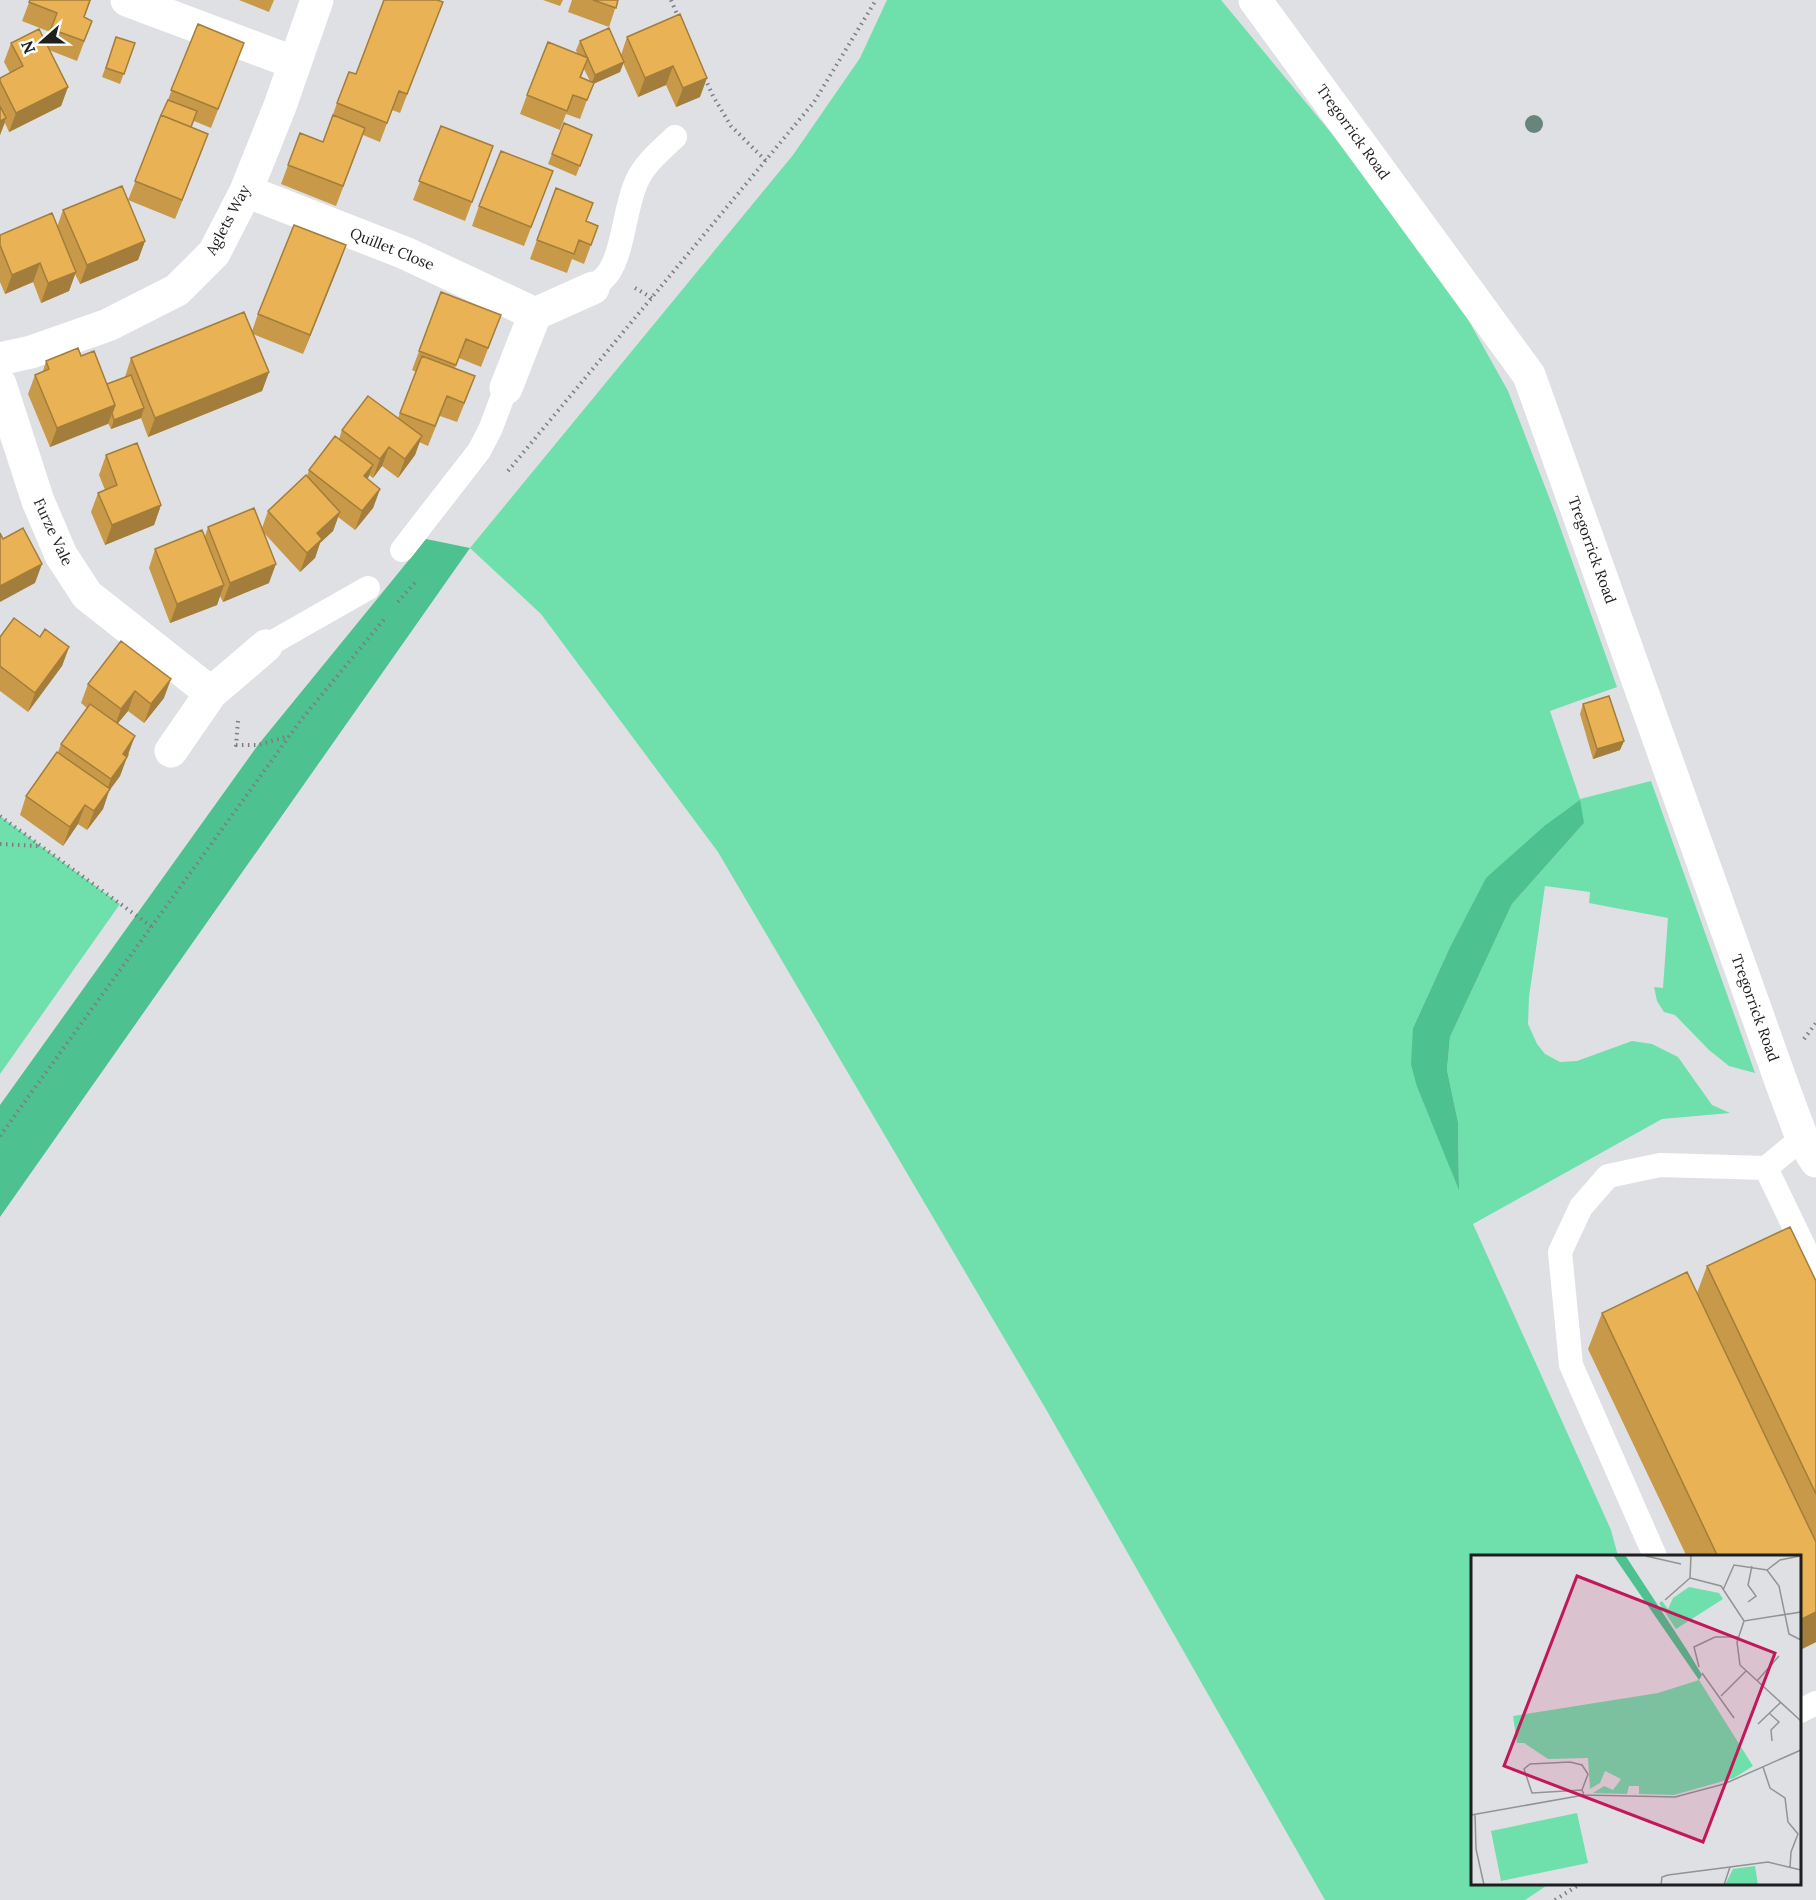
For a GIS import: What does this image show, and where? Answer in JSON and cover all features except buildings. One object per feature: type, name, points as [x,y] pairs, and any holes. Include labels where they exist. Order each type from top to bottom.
[{"type":"street","points":[[127,0],[295,63]]},
{"type":"street","name":"Aglets Way","points":[[0,359],[31,352],[108,325],[177,290],[214,253],[246,191],[280,106],[317,0]]},
{"type":"street","name":"Tregorrick Road","points":[[1255,0],[1529,375],[1809,1149]]},
{"type":"street","name":"Quillet Close","points":[[246,191],[405,253],[535,314]]},
{"type":"street","points":[[506,388],[535,314],[593,288]]},
{"type":"street","name":"Furze Vale","points":[[0,384],[38,501],[61,555],[87,595],[211,693]]},
{"type":"street","points":[[171,750],[211,693],[266,646]]},
{"type":"lane","points":[[593,288],[614,264],[628,208],[641,172],[675,138]]},
{"type":"lane","points":[[402,550],[479,452],[506,388]]},
{"type":"lane","points":[[266,646],[368,588]]},
{"type":"lane","points":[[1654,1555],[1571,1365],[1560,1252],[1581,1207],[1608,1176],[1660,1166],[1766,1168],[1809,1149]]},
{"type":"lane","points":[[1766,1168],[1816,1272]]},
{"type":"lane","points":[[1801,1711],[1816,1703]]},
{"type":"path","points":[[671,0],[682,25]]},
{"type":"path","points":[[507,472],[814,102],[876,0]]},
{"type":"path","points":[[704,76],[731,126],[766,161]]},
{"type":"path","points":[[0,1136],[301,720],[423,573]]},
{"type":"path","points":[[239,713],[236,746],[258,745],[290,736]]},
{"type":"path","points":[[0,816],[152,927]]},
{"type":"path","points":[[0,844],[41,846]]},
{"type":"path","points":[[1555,1900],[1578,1885]]},
{"type":"green space","points":[[887,0],[1221,0],[1332,134],[1460,305],[1508,391],[1554,510],[1617,687],[1550,711],[1580,799],[1651,781],[1755,1073],[1729,1066],[1709,1050],[1675,1015],[1664,1012],[1657,1001],[1654,987],[1663,988],[1668,918],[1589,903],[1590,892],[1545,886],[1529,997],[1528,1024],[1537,1044],[1545,1054],[1560,1062],[1577,1061],[1632,1041],[1652,1044],[1678,1057],[1712,1105],[1730,1113],[1662,1119],[1473,1224],[1611,1530],[1618,1555],[1471,1555],[1471,1885],[1548,1885],[1525,1900],[1325,1900],[1047,1411],[718,852],[541,614],[470,548],[793,155],[860,58]],"holes":[[[1584,823],[1512,904],[1450,1037],[1447,1070],[1458,1122],[1459,1188],[1417,1087],[1413,1028],[1450,947],[1486,879],[1543,827]]]},
{"type":"green space","points":[[426,539],[470,548],[0,1217],[0,1105],[258,745]]},
{"type":"green space","points":[[1580,800],[1584,823],[1512,904],[1450,1037],[1447,1070],[1458,1122],[1459,1190],[1417,1087],[1411,1064],[1413,1028],[1450,947],[1486,878],[1543,827]]},
{"type":"green space","points":[[0,816],[120,904],[0,1074]]}]
